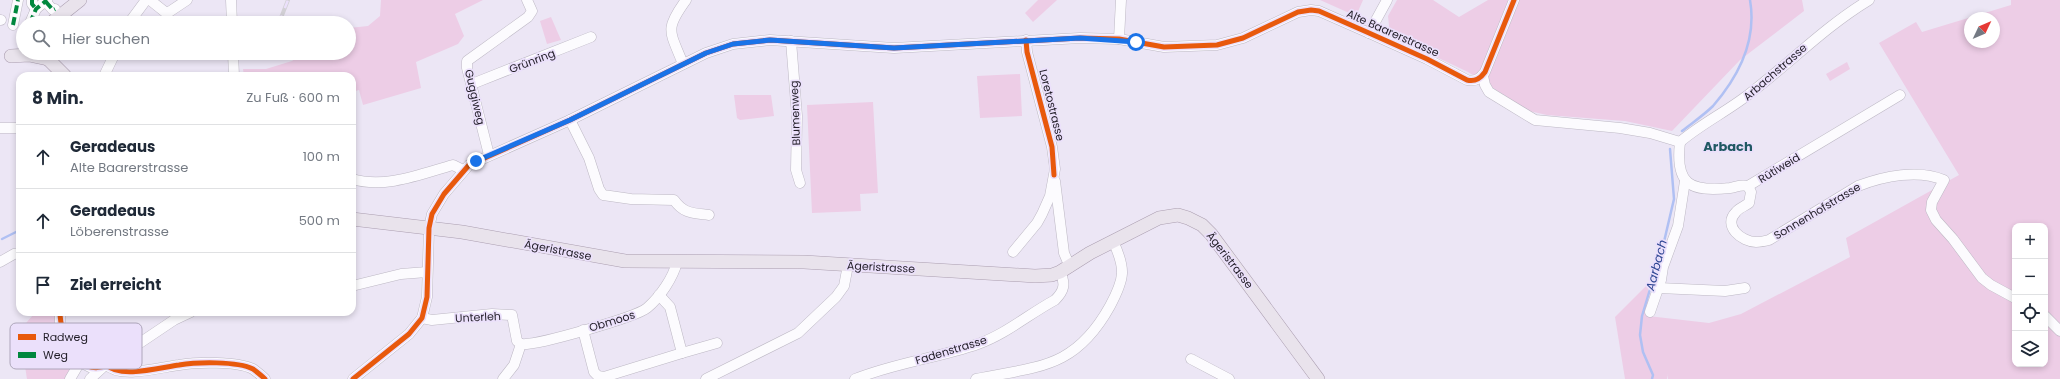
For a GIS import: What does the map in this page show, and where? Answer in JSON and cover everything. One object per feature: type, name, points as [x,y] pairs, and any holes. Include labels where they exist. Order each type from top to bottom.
[{"type":"main road","points":[[59,16],[80,0]]},
{"type":"main road","points":[[5,59],[16,51]]},
{"type":"main road","points":[[5,59],[16,57]]},
{"type":"main road","points":[[49,60],[62,72]]},
{"type":"main road","name":"Ägeristrasse","points":[[356,219],[462,232],[606,259],[677,262],[761,261],[1035,276],[1052,275],[1065,270],[1090,253],[1152,220],[1178,215],[1195,220],[1202,225],[1223,249],[1318,379]]},
{"type":"street","points":[[16,27],[6,22],[18,0]]},
{"type":"street","points":[[134,16],[146,0]]},
{"type":"street","points":[[150,0],[165,12],[169,12],[187,0]]},
{"type":"street","points":[[231,0],[232,16]]},
{"type":"street","name":"Guggiweg","points":[[489,155],[467,68],[467,61],[528,17],[532,11],[527,0]]},
{"type":"street","points":[[683,64],[671,29],[674,16],[686,0]]},
{"type":"street","points":[[1119,40],[1121,0]]},
{"type":"street","points":[[1369,33],[1387,0]]},
{"type":"street","points":[[1514,0],[1483,76],[1484,85],[1489,92],[1535,120],[1620,128],[1650,133],[1680,142],[1682,176],[1685,182],[1678,226],[1663,267],[1659,288],[1650,312]]},
{"type":"street","name":"Arbachstrasse","points":[[1680,142],[1743,100],[1828,27],[1869,0]]},
{"type":"street","points":[[32,16],[34,5],[46,1],[53,10],[55,16]]},
{"type":"street","name":"Alte Baarerstrasse","points":[[422,318],[427,297],[429,228],[432,214],[444,194],[463,170],[469,165],[489,155],[570,120],[683,64],[712,51],[733,44],[755,41],[791,41],[894,48],[1080,38],[1119,40],[1164,47],[1217,45],[1243,38],[1298,12],[1306,10],[1319,11],[1470,80],[1476,80],[1483,76]]},
{"type":"street","name":"Grünring","points":[[472,84],[591,37]]},
{"type":"street","name":"Loretostrasse","points":[[1026,40],[1027,52],[1052,147],[1065,270]]},
{"type":"street","name":"Blumenweg","points":[[791,41],[797,116],[796,170],[800,183]]},
{"type":"street","points":[[106,72],[111,60]]},
{"type":"street","points":[[233,60],[234,72]]},
{"type":"street","name":"Rütiweid","points":[[1685,182],[1692,187],[1705,190],[1732,188],[1742,185],[1748,186],[1900,95]]},
{"type":"street","points":[[570,120],[589,158],[599,188],[604,195],[617,198],[674,200],[680,208],[690,213],[709,214]]},
{"type":"street","points":[[0,128],[16,128]]},
{"type":"street","points":[[356,180],[376,183],[401,180],[453,165],[463,170]]},
{"type":"street","name":"Sonnenhofstrasse","points":[[1748,186],[1751,192],[1749,203],[1736,212],[1731,219],[1731,226],[1736,234],[1744,239],[1756,242],[1768,240],[1858,186],[1874,180],[1897,176],[1934,175],[1944,180],[1934,195],[1932,202],[1932,210],[1936,220],[1953,239],[1982,278],[1990,285],[2012,296]]},
{"type":"street","name":"Loretostrasse","points":[[1012,252],[1040,219],[1050,196],[1054,176]]},
{"type":"street","points":[[976,379],[1053,362],[1073,352],[1091,336],[1112,301],[1122,279],[1122,260],[1113,241]]},
{"type":"street","points":[[0,262],[16,254]]},
{"type":"street","name":"Obmoos","points":[[521,344],[583,330],[637,314],[647,308],[659,295],[675,270],[677,262]]},
{"type":"street","points":[[706,379],[798,333],[836,297],[844,286],[848,265]]},
{"type":"street","name":"Fadenstrasse","points":[[855,379],[873,372],[979,344],[1004,332],[1055,300],[1061,294],[1064,288],[1065,270]]},
{"type":"street","points":[[356,285],[401,274],[428,272]]},
{"type":"street","points":[[1659,288],[1726,291],[1745,288]]},
{"type":"street","points":[[659,295],[670,307],[682,353]]},
{"type":"street","name":"Unterleh","points":[[422,318],[432,320],[492,314],[512,315],[518,341],[521,344]]},
{"type":"street","points":[[142,342],[182,316]]},
{"type":"street","points":[[353,379],[409,334],[422,318]]},
{"type":"street","points":[[2048,319],[2060,331]]},
{"type":"street","points":[[583,330],[594,372],[598,376],[604,377],[717,343]]},
{"type":"street","points":[[503,379],[514,365],[521,344]]},
{"type":"street","points":[[1191,359],[1229,379]]},
{"type":"street","points":[[110,369],[130,372],[180,365],[231,365],[254,369],[265,379]]},
{"type":"street","points":[[70,379],[76,369]]},
{"type":"street","points":[[90,379],[102,369]]},
{"type":"shaded area","points":[[381,0],[483,0],[455,14],[464,36],[458,44],[416,62],[421,88],[363,105],[359,90],[356,91],[356,72],[243,72],[243,69],[266,69],[293,60],[356,60],[356,27],[368,26],[380,16]]},
{"type":"shaded area","points":[[1038,0],[1057,0],[1033,22],[1025,13]]},
{"type":"shaded area","points":[[1320,0],[1363,0],[1356,16]]},
{"type":"shaded area","points":[[1397,0],[1433,0],[1459,17],[1488,0],[1802,0],[1804,11],[1740,60],[1672,131],[1625,121],[1547,115],[1529,111],[1468,72],[1390,35],[1388,16]]},
{"type":"shaded area","points":[[2011,0],[2060,0],[2060,379],[1668,379],[1668,375],[1667,379],[1625,379],[1615,317],[1648,284],[1648,316],[1709,323],[1741,314],[1850,257],[1846,238],[1959,175],[1879,43],[1916,22],[1922,32],[1964,19],[1964,48],[2000,48],[2000,12],[1988,12],[2011,5]]},
{"type":"shaded area","points":[[551,17],[561,40],[547,44],[540,21]]},
{"type":"shaded area","points":[[1847,62],[1850,69],[1830,81],[1826,74]]},
{"type":"shaded area","points":[[1020,74],[1022,116],[980,118],[977,76]]},
{"type":"shaded area","points":[[734,95],[771,95],[774,116],[740,120],[737,118]]},
{"type":"shaded area","points":[[873,102],[878,193],[860,194],[861,211],[812,213],[807,105]]},
{"type":"shaded area","points":[[32,316],[57,316],[60,323],[26,323]]},
{"type":"shaded area","points":[[25,369],[71,369],[65,379],[27,379]]},
{"type":"waterway","name":"Aarbach","points":[[1682,131],[1713,106],[1738,70],[1744,57],[1751,29],[1750,0]]},
{"type":"waterway","name":"Aarbach","points":[[1652,379],[1653,375],[1643,352],[1640,335],[1642,316],[1663,246],[1674,199],[1670,149]]},
{"type":"waterway","points":[[2,239],[16,232]]},
{"type":"railway","points":[[282,16],[288,0]]},
{"type":"marked path","points":[[13,25],[18,0]]},
{"type":"marked path","points":[[32,0],[32,4],[36,9]]},
{"type":"marked path","points":[[33,16],[36,9],[47,0]]},
{"type":"marked path","points":[[46,2],[53,10],[55,9]]},
{"type":"cycle path","points":[[353,379],[409,334],[422,318],[427,297],[429,228],[432,214],[444,194],[469,165],[570,120],[706,53],[733,44],[770,40],[894,48],[1080,38],[1119,39],[1164,47],[1217,45],[1243,38],[1298,12],[1311,10],[1319,11],[1427,59],[1467,80],[1472,81],[1479,78],[1485,72],[1514,0]]},
{"type":"cycle path","points":[[1026,40],[1027,52],[1052,147],[1054,175]]},
{"type":"cycle path","points":[[60,316],[61,323]]},
{"type":"cycle path","points":[[113,369],[131,372],[187,364],[227,363],[246,366],[253,369],[265,379]]},
{"type":"district","name":"Arbach","points":[[1728,146]]},
{"type":"route","points":[[476,161],[570,120],[706,53],[733,44],[770,40],[894,48],[927,48],[960,44],[1041,39],[1080,38],[1136,42]]}]
